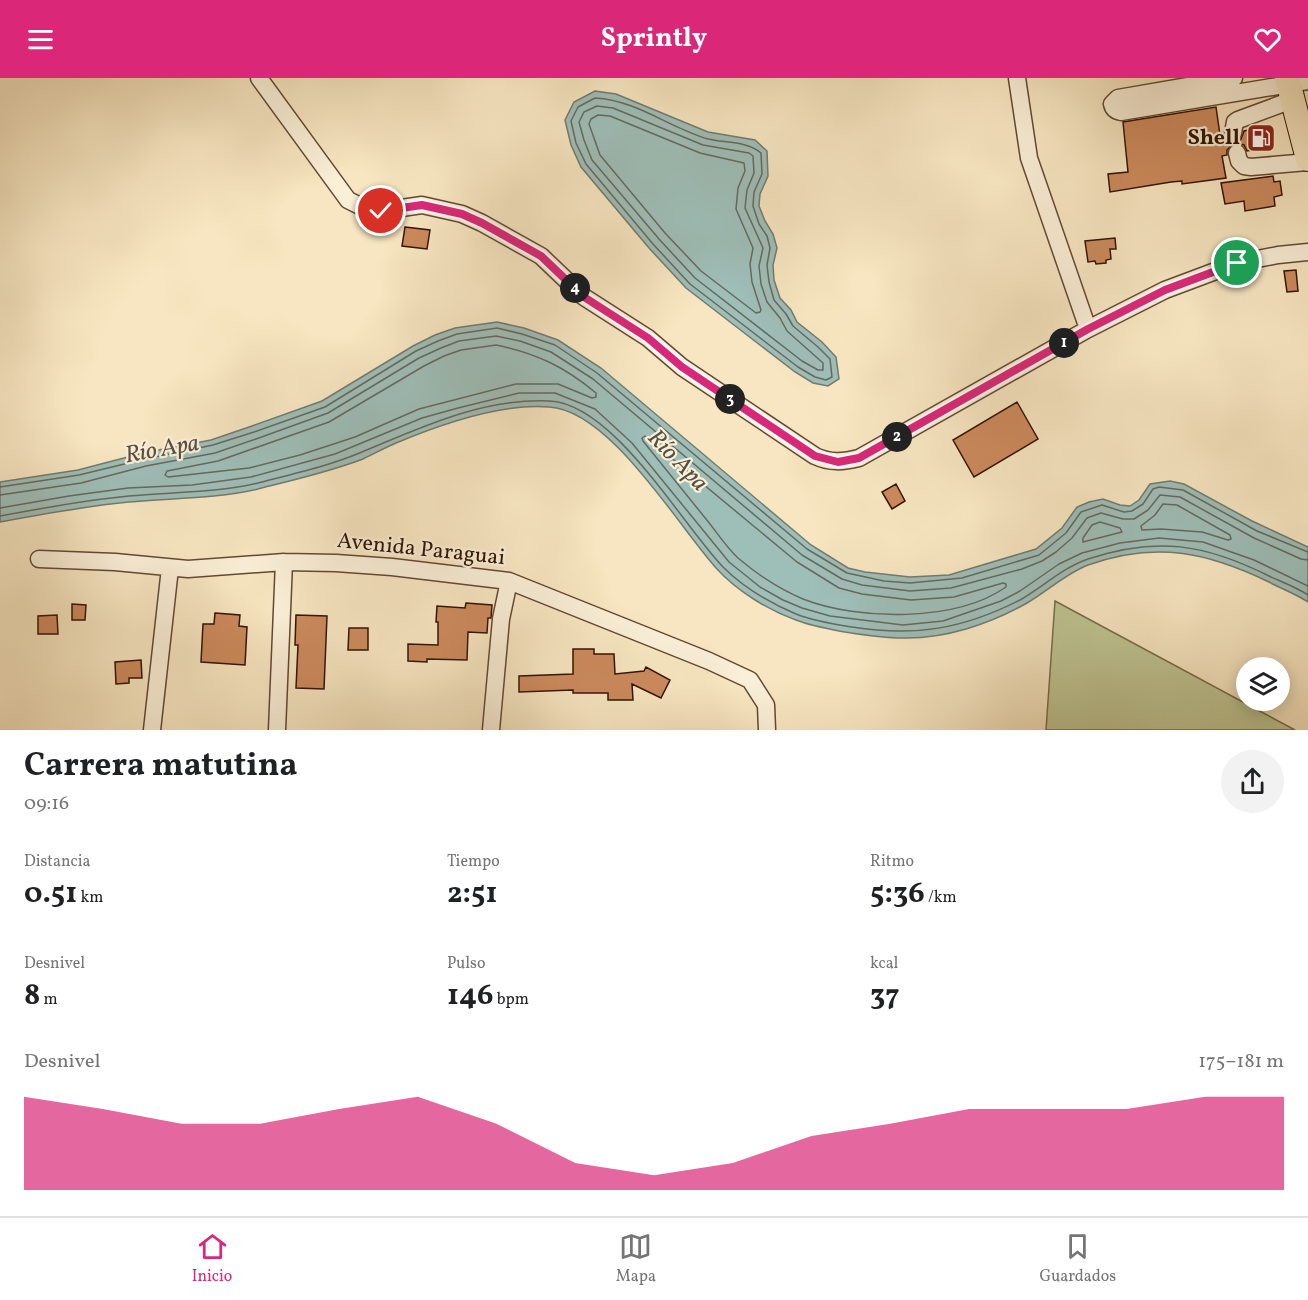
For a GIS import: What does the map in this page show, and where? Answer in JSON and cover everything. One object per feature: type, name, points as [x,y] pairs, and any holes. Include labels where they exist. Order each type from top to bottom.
[{"type":"highway","points":[[1294,85],[1308,160]]},
{"type":"street","points":[[259,78],[348,200],[366,209],[381,211],[422,205],[462,214],[482,223],[541,256],[584,297],[648,338],[682,367],[822,459],[838,462],[859,458],[1088,329],[1165,290],[1237,263],[1308,252]]},
{"type":"street","points":[[1017,78],[1029,158],[1088,329]]},
{"type":"street","points":[[1234,78],[1118,98],[1112,104],[1116,112],[1120,112],[1294,85]]},
{"type":"street","points":[[1233,133],[1238,120],[1294,85]]},
{"type":"street","points":[[1237,153],[1239,161],[1244,166],[1251,167],[1308,160]]},
{"type":"street","name":"Avenida Paraguai","points":[[39,559],[115,562],[170,568],[284,562],[336,563],[392,567],[509,581],[733,671],[750,680],[766,705],[768,730]]},
{"type":"street","points":[[277,730],[284,562]]},
{"type":"street","points":[[152,730],[170,568]]},
{"type":"street","points":[[491,730],[501,619],[509,581]]},
{"type":"green space","points":[[1055,601],[1236,698],[1236,711],[1260,711],[1295,730],[1046,730]]},
{"type":"water","points":[[595,91],[616,94],[708,132],[755,140],[767,151],[768,176],[760,194],[759,206],[773,234],[777,248],[773,265],[774,280],[780,298],[791,310],[797,322],[822,342],[836,357],[839,379],[828,386],[813,383],[795,372],[686,288],[649,248],[581,167],[571,145],[565,120],[574,102]]},
{"type":"water","name":"Río Apa","points":[[497,322],[524,328],[558,340],[601,368],[811,545],[848,568],[910,577],[949,575],[1036,549],[1062,528],[1077,507],[1103,499],[1130,506],[1139,500],[1150,484],[1170,481],[1184,484],[1252,521],[1308,547],[1308,602],[1224,563],[1181,553],[1136,553],[1088,565],[1013,611],[983,624],[951,633],[919,638],[889,637],[814,626],[775,611],[734,585],[701,550],[619,448],[596,428],[572,413],[549,407],[511,408],[471,417],[413,436],[350,464],[258,489],[210,496],[97,506],[0,522],[0,482],[78,470],[143,453],[211,440],[322,401],[435,335],[455,328]]},
{"type":"building","points":[[1216,107],[1220,135],[1234,143],[1227,150],[1227,155],[1222,156],[1226,178],[1182,184],[1182,181],[1171,182],[1110,192],[1108,174],[1128,172],[1123,122]]},
{"type":"building","points":[[1267,126],[1271,147],[1247,151],[1244,145],[1237,143],[1244,131]]},
{"type":"building","points":[[1273,176],[1274,182],[1280,181],[1282,195],[1274,197],[1275,206],[1245,211],[1244,201],[1225,204],[1221,183]]},
{"type":"building","points":[[405,227],[430,230],[427,249],[402,246]]},
{"type":"building","points":[[1115,238],[1116,249],[1110,249],[1111,259],[1106,260],[1106,263],[1088,262],[1085,241]]},
{"type":"building","points":[[1296,270],[1298,291],[1287,292],[1284,271]]},
{"type":"building","points":[[1017,402],[1038,439],[974,477],[953,440]]},
{"type":"building","points":[[896,484],[905,501],[892,509],[882,492]]},
{"type":"building","points":[[466,603],[492,605],[487,633],[468,632],[467,660],[408,661],[408,644],[438,645],[437,606],[465,608]]},
{"type":"building","points":[[72,604],[86,605],[85,620],[72,620]]},
{"type":"building","points":[[215,613],[240,615],[239,626],[247,627],[245,665],[201,662],[203,624],[214,624]]},
{"type":"building","points":[[57,615],[58,634],[38,634],[38,616]]},
{"type":"building","points":[[296,615],[327,616],[324,689],[296,688],[298,645],[295,645]]},
{"type":"building","points":[[349,628],[368,628],[368,650],[348,650]]},
{"type":"building","points":[[573,649],[594,649],[594,654],[614,654],[615,674],[644,671],[646,667],[670,680],[661,698],[632,684],[633,700],[608,700],[608,693],[573,693],[573,690],[519,692],[519,676],[573,674]]},
{"type":"building","points":[[141,660],[142,678],[129,678],[129,683],[116,684],[115,662]]},
{"type":"place","name":"Shell","points":[[1261,138]]},
{"type":"route","points":[[381,211],[422,205],[462,214],[482,223],[541,256],[584,297],[648,338],[682,367],[815,456],[838,462],[859,458],[1088,329],[1165,290],[1237,263]]}]
